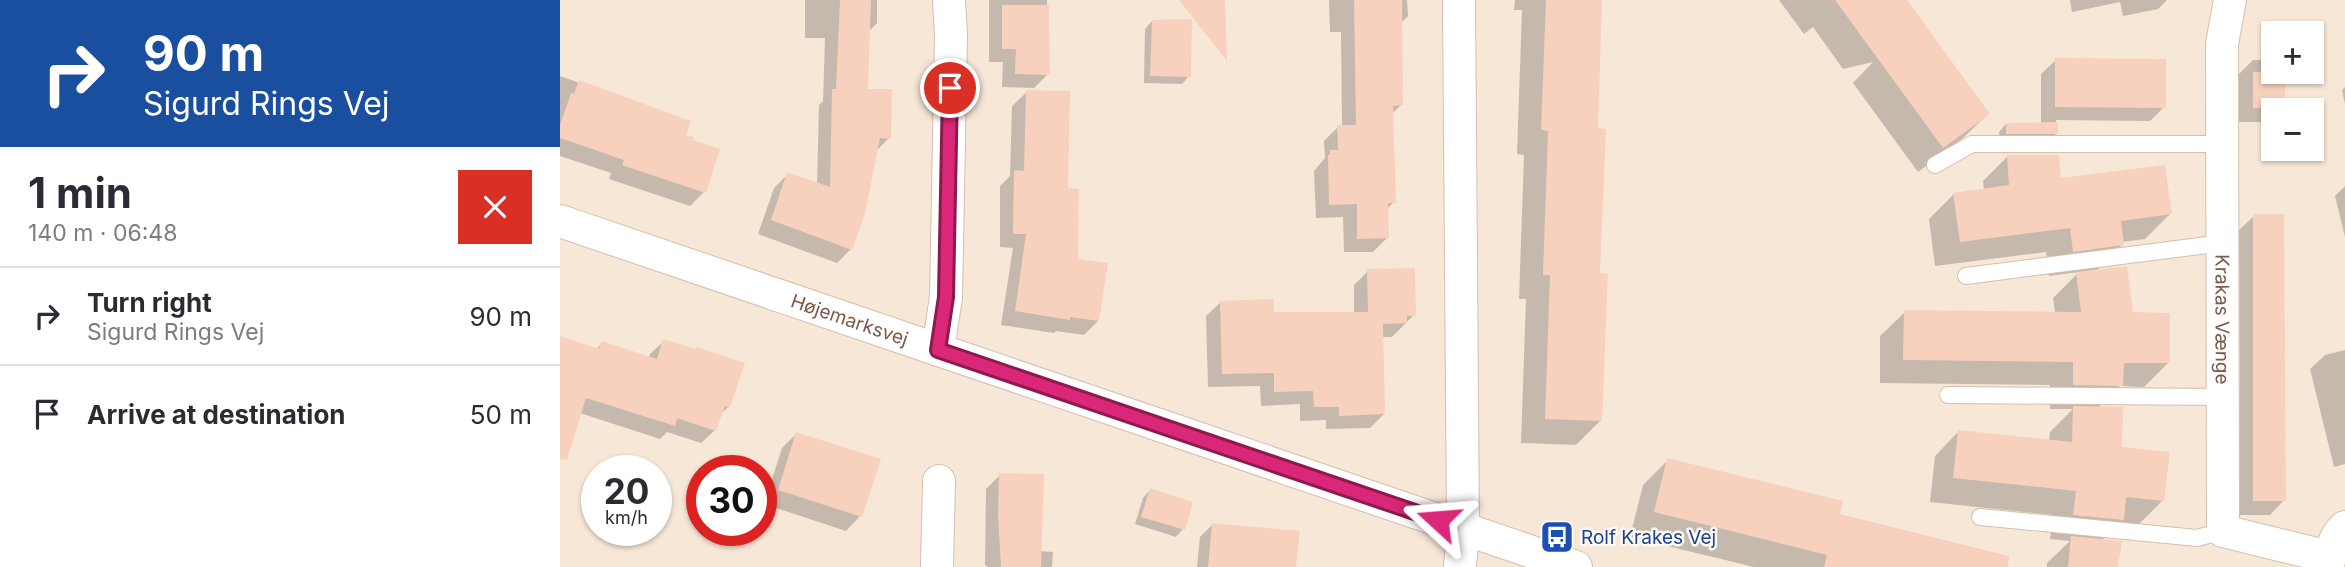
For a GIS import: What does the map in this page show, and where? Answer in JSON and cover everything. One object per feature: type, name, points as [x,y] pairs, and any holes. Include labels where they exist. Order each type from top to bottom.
[{"type":"street","points":[[938,350],[946,297],[951,36],[949,0]]},
{"type":"street","points":[[1459,0],[1463,528],[1460,567]]},
{"type":"street","name":"Krakas Vænge","points":[[2223,531],[2222,44],[2230,0]]},
{"type":"street","name":"Højemarksvej","points":[[560,221],[1576,567]]},
{"type":"street","points":[[937,567],[939,481]]},
{"type":"street","points":[[2223,531],[2329,562],[2338,533],[2345,527]]},
{"type":"lane","points":[[1935,165],[1972,144],[2222,144]]},
{"type":"lane","points":[[1966,276],[2223,243]]},
{"type":"lane","points":[[1948,395],[2223,397]]},
{"type":"lane","points":[[1980,517],[2197,538],[2223,531]]},
{"type":"shaded area","points":[[560,0],[2345,0],[2345,567],[560,567]]},
{"type":"building","points":[[840,0],[871,0],[868,89],[892,89],[891,139],[880,138],[865,214],[852,250],[771,220],[787,172],[830,187],[832,89],[836,89]]},
{"type":"building","points":[[1179,0],[1225,0],[1227,61]]},
{"type":"building","points":[[1354,0],[1402,0],[1403,105],[1393,106],[1396,203],[1388,203],[1389,238],[1357,239],[1357,204],[1329,205],[1328,155],[1330,150],[1338,150],[1337,125],[1356,125]]},
{"type":"building","points":[[1546,0],[1602,0],[1598,128],[1606,129],[1600,273],[1608,274],[1602,421],[1545,419],[1550,275],[1543,275],[1548,131],[1541,130]]},
{"type":"building","points":[[1835,0],[1907,0],[1990,114],[1943,148]]},
{"type":"building","points":[[1002,5],[1049,5],[1050,75],[1015,74],[1016,49],[1002,49]]},
{"type":"building","points":[[1192,19],[1191,77],[1150,76],[1152,20]]},
{"type":"building","points":[[2055,58],[2166,59],[2166,108],[2055,107]]},
{"type":"building","points":[[2253,72],[2261,72],[2261,84],[2285,84],[2285,98],[2261,98],[2261,108],[2253,108]]},
{"type":"building","points":[[579,80],[691,121],[686,135],[720,149],[706,193],[622,165],[624,160],[560,138],[560,125],[571,93],[574,94]]},
{"type":"building","points":[[1026,90],[1070,91],[1068,188],[1079,189],[1078,259],[1108,263],[1099,321],[1070,317],[1070,320],[1015,311],[1026,234],[1013,234],[1014,170],[1024,171]]},
{"type":"building","points":[[2058,122],[2058,134],[2006,134],[2006,123]]},
{"type":"building","points":[[2007,155],[2059,155],[2061,178],[2165,165],[2172,214],[2121,221],[2124,245],[2073,252],[2070,228],[1960,242],[1953,193],[2009,185]]},
{"type":"building","points":[[2253,214],[2284,214],[2286,501],[2253,501]]},
{"type":"building","points":[[2127,266],[2133,312],[2170,313],[2170,363],[2124,363],[2123,386],[2073,385],[2073,362],[1903,360],[1904,310],[2081,312],[2076,272]]},
{"type":"building","points":[[1415,268],[1416,316],[1407,316],[1407,323],[1383,324],[1385,414],[1339,416],[1339,407],[1314,407],[1313,391],[1274,392],[1274,373],[1222,374],[1220,301],[1274,299],[1274,312],[1368,312],[1367,269]]},
{"type":"building","points":[[560,336],[599,349],[602,341],[657,359],[663,339],[745,363],[730,407],[725,406],[716,431],[677,418],[675,426],[586,398],[567,460],[560,459]]},
{"type":"building","points":[[2073,406],[2123,407],[2122,447],[2170,452],[2164,501],[2126,497],[2124,520],[2073,515],[2076,491],[1953,478],[1958,430],[2072,442]]},
{"type":"building","points":[[796,432],[881,459],[862,517],[778,490]]},
{"type":"building","points":[[1667,458],[1843,501],[1840,514],[2009,556],[2008,567],[1824,567],[1827,555],[1654,512]]},
{"type":"building","points":[[999,473],[1044,474],[1041,567],[1001,567]]},
{"type":"building","points":[[1150,488],[1193,502],[1185,530],[1141,517]]},
{"type":"building","points":[[1212,523],[1300,531],[1296,567],[1208,567]]},
{"type":"building","points":[[2071,536],[2122,541],[2118,567],[2068,567]]},
{"type":"place","name":"Rolf Krakes Vej","points":[[1557,537]]},
{"type":"route","points":[[950,88],[946,297],[938,350],[1438,520]]}]
